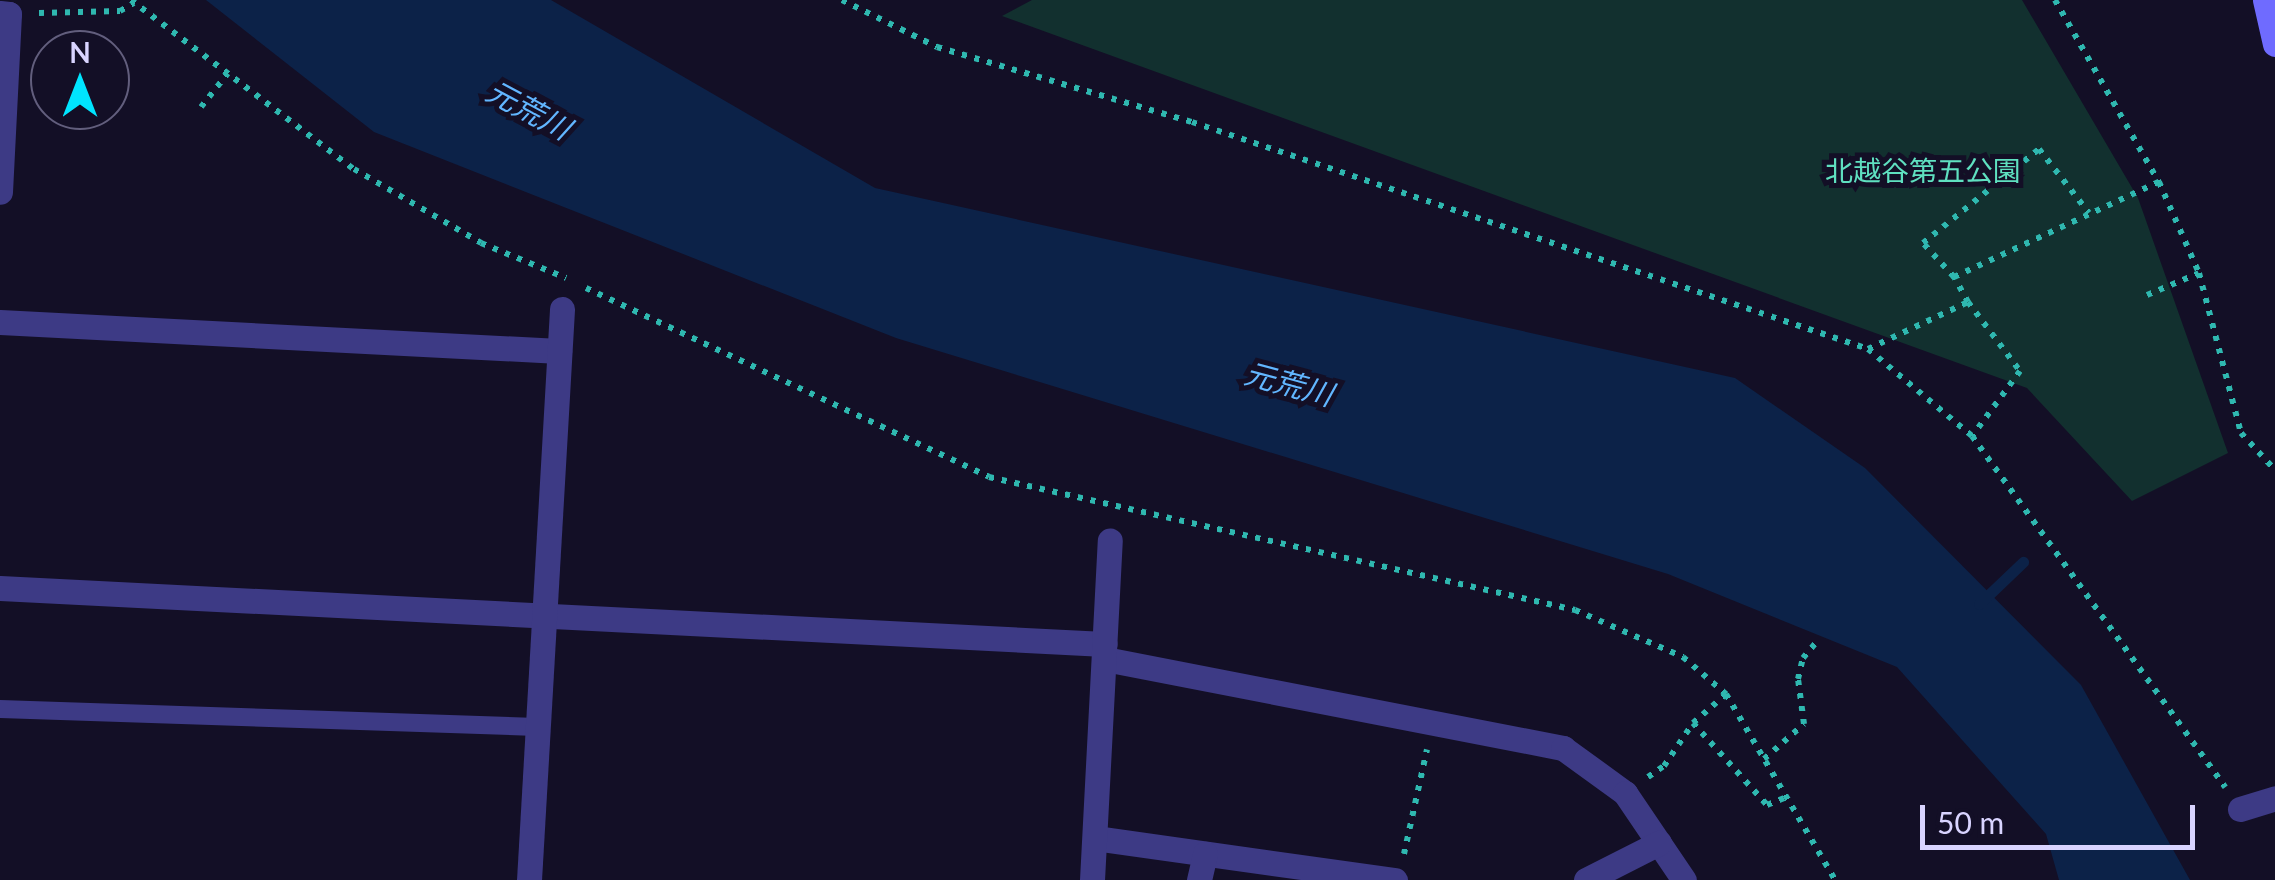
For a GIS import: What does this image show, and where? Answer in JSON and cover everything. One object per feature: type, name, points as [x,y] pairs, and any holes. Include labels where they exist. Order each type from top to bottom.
[{"type":"main road","points":[[2265,0],[2275,44]]},
{"type":"street","points":[[0,192],[4,14]]},
{"type":"street","points":[[529,880],[562,309]]},
{"type":"street","points":[[0,322],[559,351]]},
{"type":"street","points":[[1092,880],[1110,540]]},
{"type":"street","points":[[0,588],[544,615],[1105,651],[1562,748],[1625,793],[1684,880]]},
{"type":"street","points":[[2240,808],[2275,798]]},
{"type":"street","points":[[1094,838],[1205,854],[1399,870]]},
{"type":"street","points":[[1586,880],[1659,843]]},
{"type":"street","points":[[1199,880],[1205,854]]},
{"type":"lane","points":[[0,709],[537,727]]},
{"type":"path","points":[[842,0],[937,47],[1192,122],[1868,349],[1972,436],[2240,808]]},
{"type":"path","points":[[2055,0],[2160,182],[2199,273],[2241,433],[2275,470]]},
{"type":"path","points":[[4,14],[120,11],[133,1],[354,169],[481,242],[989,477],[1576,610],[1682,657],[1726,694],[1835,880]]},
{"type":"path","points":[[202,107],[228,73]]},
{"type":"path","points":[[1972,436],[2020,371],[1954,277],[1923,242],[2040,148],[2088,213]]},
{"type":"path","points":[[1954,277],[2160,182]]},
{"type":"path","points":[[2146,295],[2199,273]]},
{"type":"path","points":[[1868,349],[1968,302]]},
{"type":"path","points":[[1764,758],[1804,724],[1798,679],[1803,658],[1818,639]]},
{"type":"path","points":[[1625,793],[1664,766],[1693,723],[1726,694]]},
{"type":"path","points":[[1399,870],[1433,721]]},
{"type":"path","points":[[1693,723],[1768,806],[1787,797]]},
{"type":"green space","name":"北越谷第五公園","points":[[1032,0],[2022,0],[2138,198],[2228,453],[2132,501],[2027,388],[1002,16]]},
{"type":"water","name":"元荒川","points":[[206,0],[551,0],[875,188],[1735,378],[1865,468],[2081,685],[2190,880],[2059,880],[2046,834],[1897,667],[1668,574],[896,338],[374,132]]},
{"type":"waterway","points":[[1979,604],[2023,562]]}]
